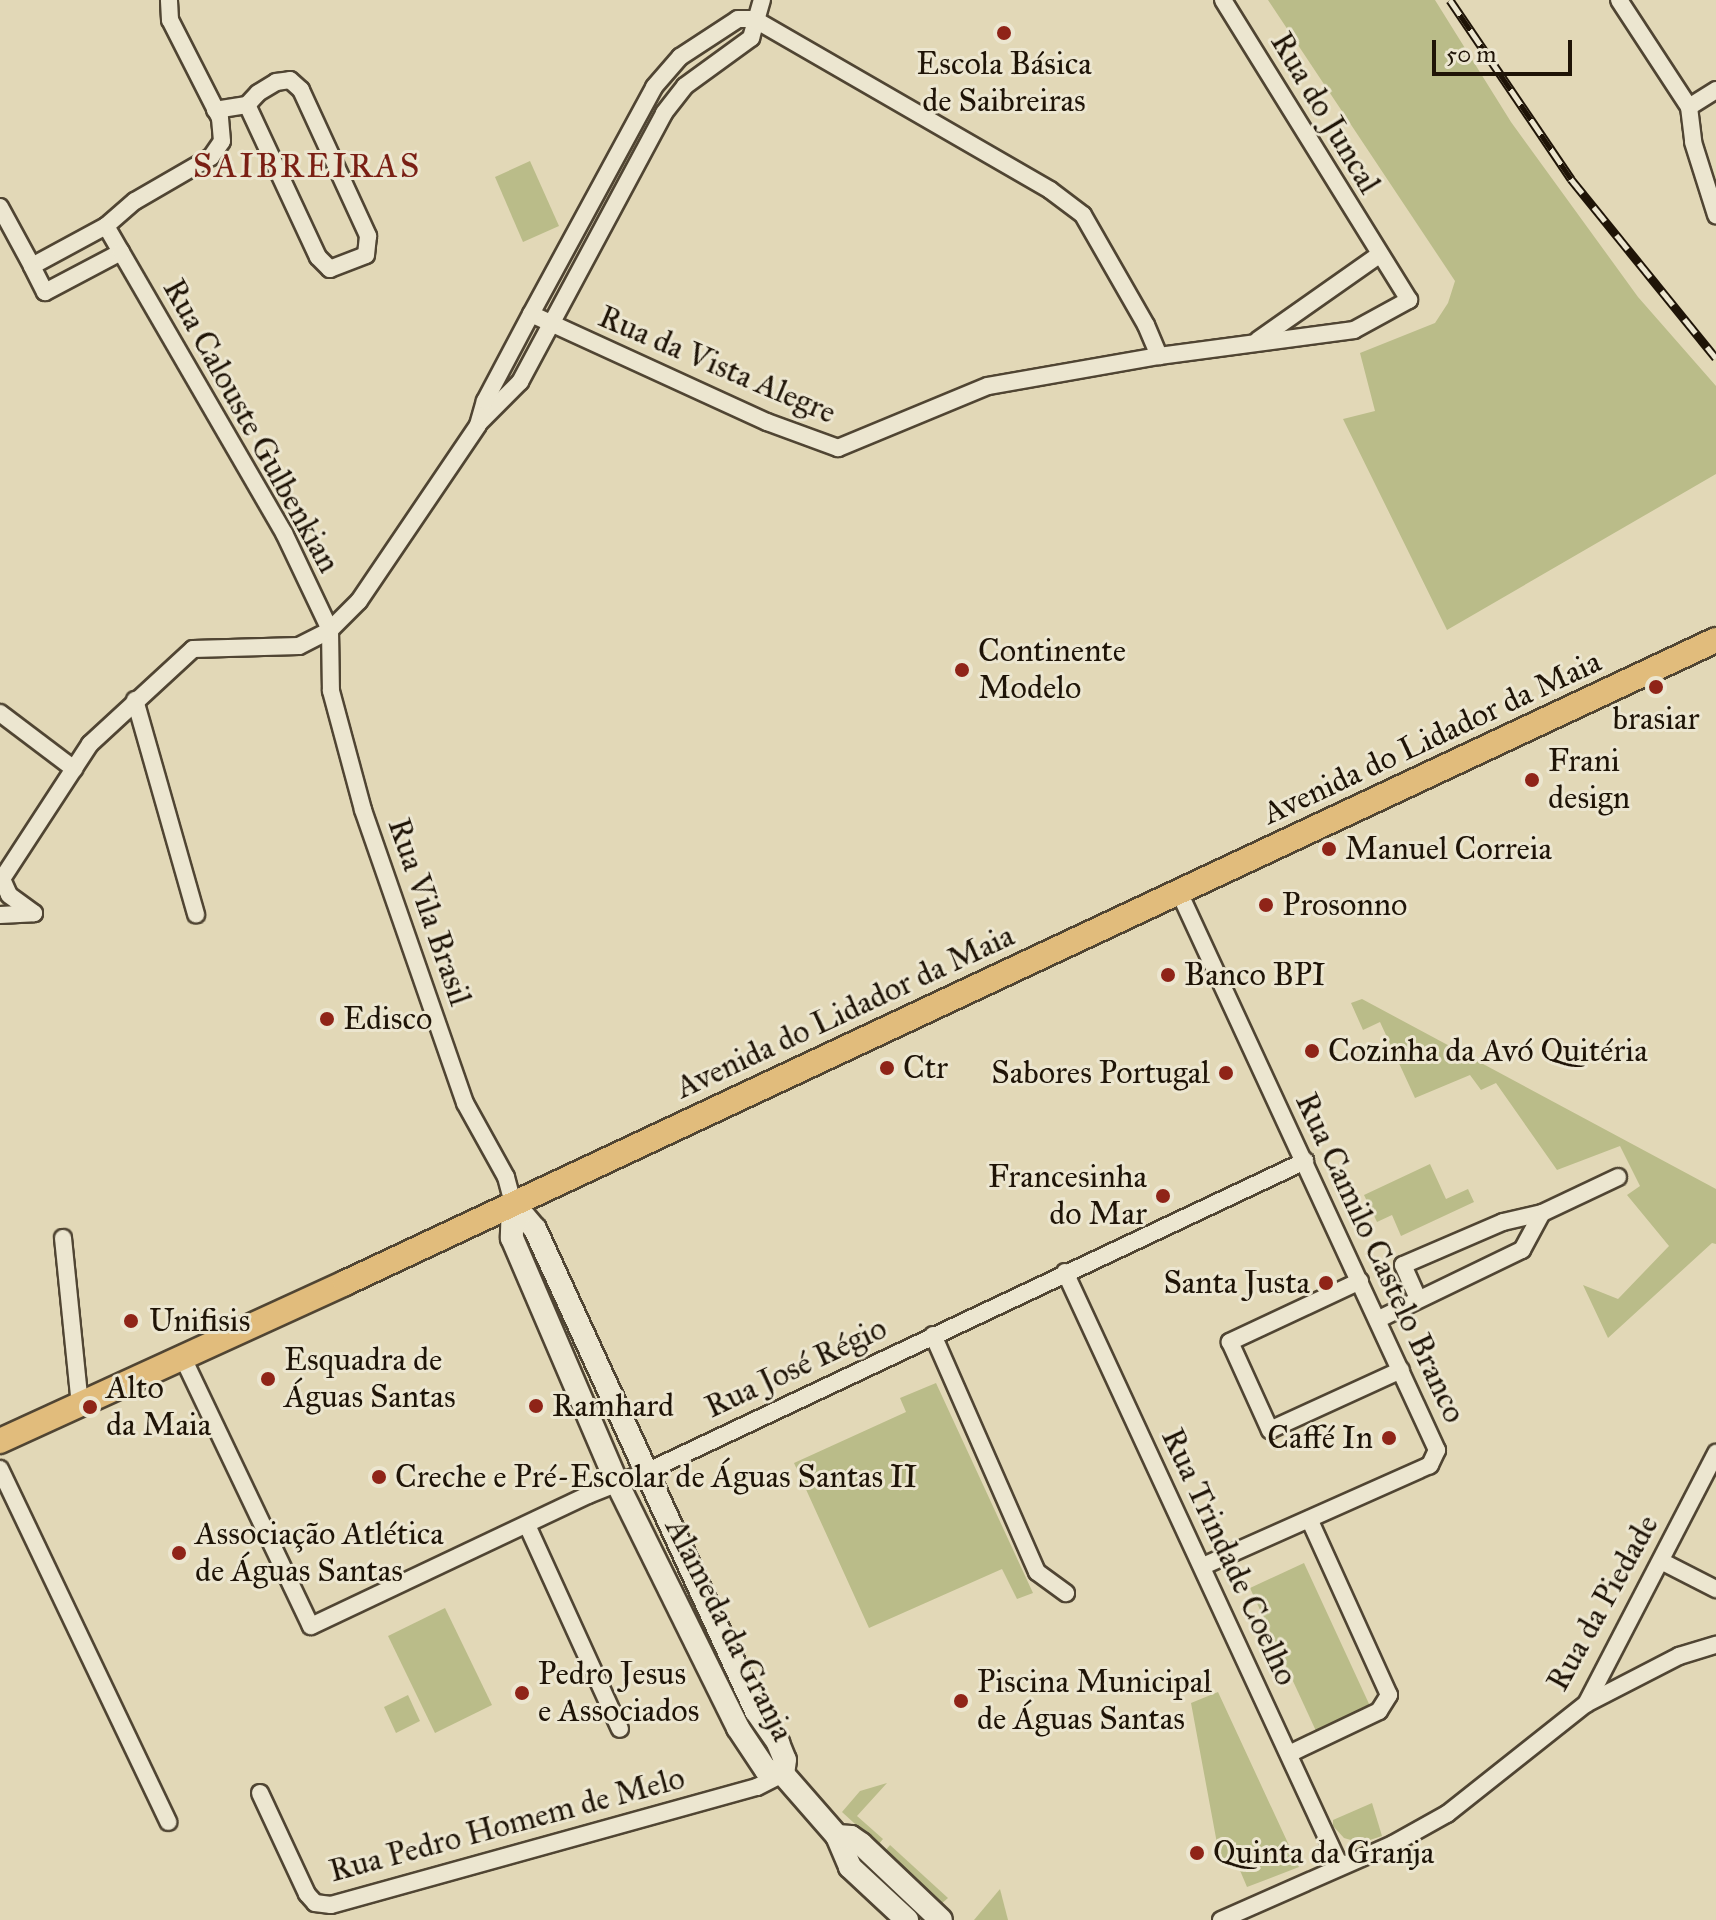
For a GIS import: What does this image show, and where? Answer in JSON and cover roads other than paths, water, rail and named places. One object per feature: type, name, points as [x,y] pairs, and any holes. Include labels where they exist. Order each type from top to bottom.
[{"type":"main road","name":"Avenida do Lidador da Maia","points":[[0,1441],[1716,640]]},
{"type":"street","points":[[32,266],[106,226],[135,201],[211,157],[222,141],[220,118],[170,20],[169,0]]},
{"type":"street","points":[[0,915],[34,913],[9,895],[1,881],[90,744],[193,649],[299,646],[330,630],[359,601],[478,423],[520,382],[664,113],[685,86],[751,38],[754,19],[762,0]]},
{"type":"street","name":"Rua do Juncal","points":[[1223,0],[1409,300],[1354,330],[1254,344]]},
{"type":"street","points":[[1619,0],[1689,107],[1693,142],[1716,215]]},
{"type":"street","points":[[478,423],[485,401],[654,87],[680,57],[738,19],[754,19],[1050,190],[1083,215],[1146,325],[1159,356]]},
{"type":"street","points":[[669,70],[685,86]]},
{"type":"street","points":[[215,110],[247,105],[258,93],[276,82],[290,80],[301,90],[368,236],[366,255],[330,269],[318,257],[247,105]]},
{"type":"street","points":[[1689,107],[1716,90]]},
{"type":"street","points":[[0,207],[45,292],[121,252]]},
{"type":"street","name":"Rua Calouste Gulbenkian","points":[[106,226],[284,533],[330,630]]},
{"type":"street","points":[[574,234],[594,244]]},
{"type":"street","points":[[1254,344],[1379,255]]},
{"type":"street","name":"Rua da Vista Alegre","points":[[531,314],[767,422],[838,448],[988,386],[1159,356],[1254,344]]},
{"type":"street","name":"Rua Vila Brasil","points":[[330,630],[331,691],[363,810],[465,1103],[506,1177],[513,1203]]},
{"type":"street","points":[[135,700],[196,914]]},
{"type":"street","points":[[0,713],[74,769]]},
{"type":"street","name":"Rua Camilo Castelo Branco","points":[[1179,892],[1437,1450],[1430,1465],[1203,1566]]},
{"type":"street","name":"Rua José Régio","points":[[182,1356],[311,1626],[646,1472],[1305,1161]]},
{"type":"street","points":[[1418,1299],[1403,1265],[1503,1222],[1542,1213],[1618,1177]]},
{"type":"street","name":"Alameda da Granja","points":[[513,1203],[535,1229],[756,1711],[778,1743],[785,1760],[783,1774]]},
{"type":"street","name":"Alameda da Granja","points":[[513,1203],[512,1238],[617,1483],[754,1756],[766,1770],[783,1774],[837,1836],[850,1867],[907,1920]]},
{"type":"street","points":[[1379,1319],[1522,1250],[1542,1213]]},
{"type":"street","points":[[63,1238],[80,1404]]},
{"type":"street","name":"Rua Trindade Coelho","points":[[1065,1272],[1340,1866]]},
{"type":"street","points":[[1360,1281],[1230,1342],[1270,1430],[1401,1370]]},
{"type":"street","points":[[933,1335],[1037,1572],[1066,1593]]},
{"type":"street","name":"Rua da Piedade","points":[[1221,1920],[1393,1844],[1447,1814],[1586,1704],[1716,1453]]},
{"type":"street","points":[[0,1469],[168,1822]]},
{"type":"street","points":[[1289,1754],[1379,1711],[1389,1695],[1309,1519]]},
{"type":"street","points":[[527,1525],[620,1729]]},
{"type":"street","points":[[1661,1561],[1716,1589]]},
{"type":"street","points":[[1586,1704],[1679,1656],[1716,1645]]},
{"type":"street","name":"Rua Pedro Homem de Melo","points":[[260,1793],[307,1894],[315,1903],[331,1905],[757,1787],[783,1774]]},
{"type":"street","name":"Alameda da Granja","points":[[837,1836],[851,1837],[861,1844],[941,1920]]},
{"type":"railway","points":[[1450,0],[1571,179],[1716,358]]},
{"type":"place","name":"Escola Básica de Saibreiras","points":[[1004,33]]},
{"type":"place","name":"Continente Modelo","points":[[962,670]]},
{"type":"place","name":"brasiar","points":[[1656,687]]},
{"type":"place","name":"Frani design","points":[[1532,780]]},
{"type":"place","name":"Manuel Correia","points":[[1329,849]]},
{"type":"place","name":"Prosonno","points":[[1266,905]]},
{"type":"place","name":"Banco BPI","points":[[1168,975]]},
{"type":"place","name":"Edisco","points":[[327,1019]]},
{"type":"place","name":"Cozinha da Avó Quitéria","points":[[1312,1051]]},
{"type":"place","name":"Ctr","points":[[887,1068]]},
{"type":"place","name":"Sabores Portugal","points":[[1226,1073]]},
{"type":"place","name":"Francesinha do Mar","points":[[1163,1196]]},
{"type":"place","name":"Santa Justa","points":[[1326,1283]]},
{"type":"place","name":"Unifisis","points":[[131,1321]]},
{"type":"place","name":"Esquadra de Águas Santas","points":[[268,1379]]},
{"type":"place","name":"Ramhard","points":[[536,1406]]},
{"type":"place","name":"Alto da Maia","points":[[90,1407]]},
{"type":"place","name":"Caffé In","points":[[1389,1438]]},
{"type":"place","name":"Creche e Pré-Escolar de Águas Santas II","points":[[379,1477]]},
{"type":"place","name":"Associação Atlética de Águas Santas","points":[[179,1553]]},
{"type":"place","name":"Pedro Jesus e Associados","points":[[522,1693]]},
{"type":"place","name":"Piscina Municipal de Águas Santas","points":[[961,1701]]},
{"type":"place","name":"Quinta da Granja","points":[[1197,1853]]},
{"type":"district","name":"SAIBREIRAS","points":[[307,166]]}]
